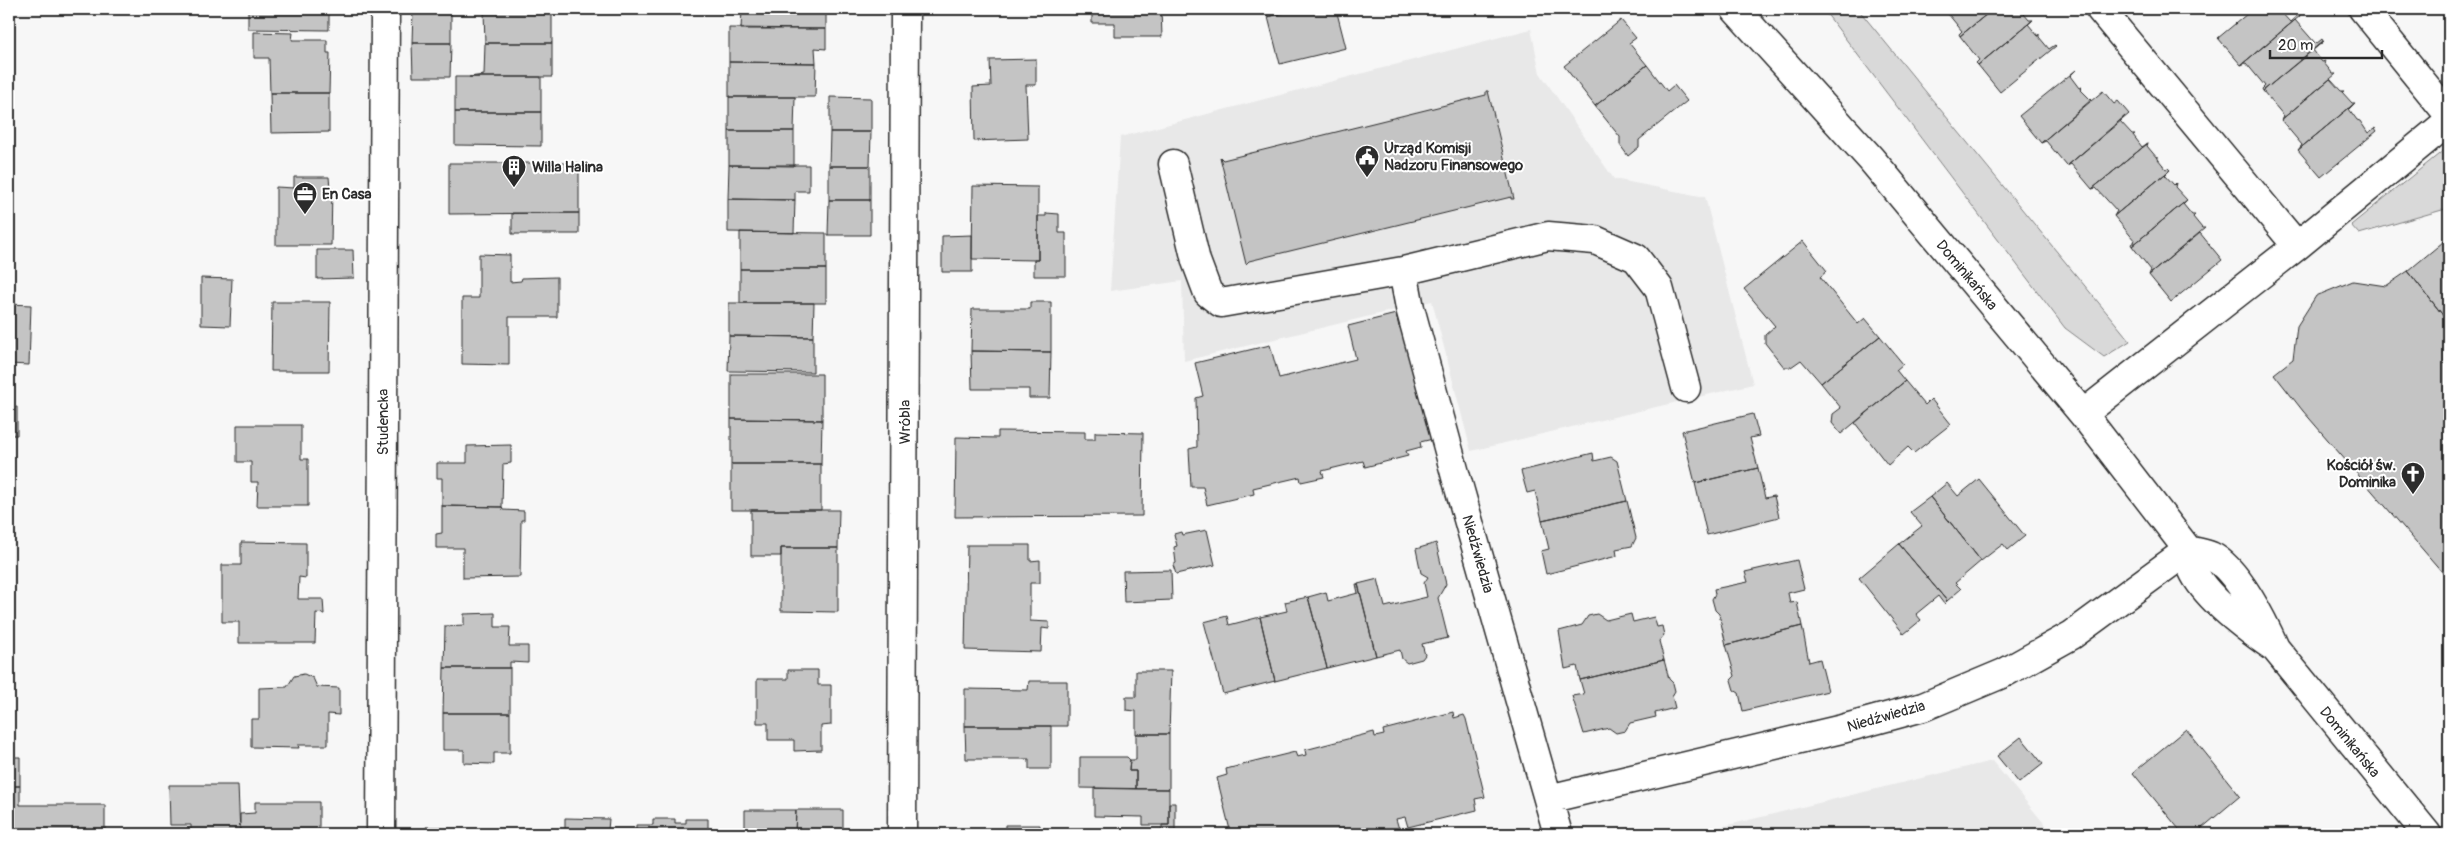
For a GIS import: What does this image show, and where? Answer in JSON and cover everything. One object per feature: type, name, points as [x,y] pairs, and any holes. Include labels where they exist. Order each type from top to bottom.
[{"type":"street","name":"Studencka","points":[[381,834],[385,9]]},
{"type":"street","name":"Wróbla","points":[[902,834],[906,9]]},
{"type":"street","name":"Dominikańska","points":[[1735,9],[1872,160],[2083,414],[2188,550],[2212,556],[2229,570],[2260,615],[2275,648],[2427,834]]},
{"type":"street","points":[[2100,9],[2297,246]]},
{"type":"street","points":[[2363,9],[2449,115]]},
{"type":"street","points":[[2083,414],[2297,246],[2449,121]]},
{"type":"street","points":[[1173,164],[1196,261],[1208,293],[1221,303],[1403,271],[1548,236],[1595,240],[1636,258],[1659,288],[1686,388]]},
{"type":"street","name":"Niedźwiedzia","points":[[1403,271],[1410,308],[1558,834]]},
{"type":"street","name":"Niedźwiedzia","points":[[1548,799],[1832,731],[1923,707],[2004,673],[2072,634],[2188,550]]},
{"type":"shaded area","points":[[1823,9],[1858,9],[2130,341],[2104,357],[2065,328]]},
{"type":"shaded area","points":[[1531,29],[1540,73],[1614,179],[1705,197],[1753,384],[1471,451],[1432,301],[1184,361],[1182,281],[1110,291],[1120,137]]},
{"type":"shaded area","points":[[2449,146],[2449,208],[2359,234],[2351,225]]},
{"type":"shaded area","points":[[1992,761],[2053,834],[1691,834]]},
{"type":"building","points":[[248,9],[329,9],[329,30],[248,29]]},
{"type":"building","points":[[413,9],[451,9],[451,43],[412,43]]},
{"type":"building","points":[[454,9],[552,9],[552,43],[485,43],[484,11],[454,11]]},
{"type":"building","points":[[742,9],[826,9],[826,29],[741,29]]},
{"type":"building","points":[[1092,9],[1161,9],[1162,37],[1115,37],[1115,23],[1092,23]]},
{"type":"building","points":[[1266,9],[1298,9],[1268,17]]},
{"type":"building","points":[[1298,9],[1336,9],[1346,48],[1280,64],[1268,17]]},
{"type":"building","points":[[1944,9],[1993,9],[1960,36],[1959,34],[1962,31]]},
{"type":"building","points":[[1993,9],[2020,9],[2029,20],[2033,20],[1978,65],[1976,63],[1979,60],[1960,36]]},
{"type":"building","points":[[2253,9],[2281,9],[2280,11],[2290,22],[2299,14],[2300,16],[2241,65],[2218,38]]},
{"type":"building","points":[[1621,20],[1636,38],[1629,43],[1647,65],[1595,106],[1564,66]]},
{"type":"building","points":[[2295,20],[2316,44],[2322,39],[2323,41],[2263,91],[2262,89],[2265,86],[2246,63],[2241,65]]},
{"type":"building","points":[[2028,24],[2038,36],[2039,34],[2039,37],[2049,49],[2056,46],[2000,92],[1978,65]]},
{"type":"building","points":[[729,28],[826,29],[826,49],[815,48],[816,63],[729,62]]},
{"type":"building","points":[[254,32],[293,33],[292,40],[327,40],[327,53],[330,53],[329,93],[270,93],[269,58],[254,58]]},
{"type":"building","points":[[412,43],[451,43],[450,77],[413,77]]},
{"type":"building","points":[[485,43],[552,43],[552,77],[469,77],[484,75]]},
{"type":"building","points":[[2313,50],[2322,62],[2325,61],[2324,63],[2333,74],[2336,74],[2281,120],[2284,116],[2263,91]]},
{"type":"building","points":[[1036,59],[1036,85],[1026,85],[1028,139],[974,141],[973,87],[991,86],[990,60]]},
{"type":"building","points":[[729,62],[816,63],[815,97],[729,97]]},
{"type":"building","points":[[1647,65],[1667,91],[1674,85],[1687,101],[1639,140],[1639,147],[1628,156],[1620,145],[1620,137],[1595,106]]},
{"type":"building","points":[[2076,70],[2070,76],[2079,88],[2082,87],[2080,89],[2091,100],[2041,143],[2019,116]]},
{"type":"building","points":[[455,77],[541,77],[541,112],[455,112]]},
{"type":"building","points":[[2330,79],[2341,91],[2344,91],[2342,92],[2352,103],[2355,103],[2298,150],[2302,145],[2281,120]]},
{"type":"building","name":"Urząd Komisji Nadzoru Finansowego","points":[[1486,91],[1488,91],[1514,199],[1511,199],[1511,197],[1249,261],[1246,264],[1220,157],[1223,160],[1486,95]]},
{"type":"building","points":[[2103,91],[2114,104],[2118,101],[2129,114],[2067,166],[2046,141],[2041,143]]},
{"type":"building","points":[[270,93],[329,93],[329,132],[271,133]]},
{"type":"building","points":[[729,97],[795,97],[794,131],[729,131]]},
{"type":"building","points":[[830,97],[871,98],[871,132],[830,132]]},
{"type":"building","points":[[2355,103],[2349,109],[2357,120],[2360,121],[2368,133],[2375,128],[2377,131],[2321,177],[2298,150]]},
{"type":"building","points":[[455,112],[541,112],[541,146],[455,145]]},
{"type":"building","points":[[2125,116],[2120,121],[2132,134],[2135,134],[2133,135],[2142,147],[2148,143],[2092,189],[2071,164],[2067,166]]},
{"type":"building","points":[[729,131],[794,131],[794,166],[729,165]]},
{"type":"building","points":[[830,132],[871,132],[870,166],[829,166]]},
{"type":"building","points":[[2148,143],[2147,146],[2157,158],[2158,156],[2158,159],[2166,169],[2170,170],[2114,216],[2117,211],[2096,188],[2092,189]]},
{"type":"building","name":"Willa Halina","points":[[449,163],[579,163],[579,213],[449,214]]},
{"type":"building","points":[[729,165],[809,165],[809,191],[795,191],[795,200],[728,199]]},
{"type":"building","points":[[829,166],[870,166],[870,200],[829,200]]},
{"type":"building","points":[[2170,170],[2165,175],[2174,185],[2176,183],[2175,187],[2187,200],[2132,246],[2131,244],[2135,241],[2114,216]]},
{"type":"building","points":[[294,177],[329,177],[330,188],[332,188],[331,245],[276,245],[276,187],[294,188]]},
{"type":"building","points":[[973,186],[1038,187],[1038,260],[972,259]]},
{"type":"building","points":[[728,199],[795,200],[794,233],[728,232]]},
{"type":"building","points":[[829,200],[870,200],[870,235],[828,235]]},
{"type":"building","points":[[2187,200],[2183,204],[2192,215],[2195,215],[2193,217],[2202,228],[2205,228],[2149,275],[2151,270],[2132,246]]},
{"type":"building","points":[[512,213],[579,213],[579,234],[512,234]]},
{"type":"building","points":[[1046,213],[1059,214],[1059,233],[1066,233],[1066,276],[1034,276],[1034,260],[1038,260],[1038,216],[1046,216]]},
{"type":"building","points":[[740,232],[826,233],[826,269],[740,269]]},
{"type":"building","points":[[2200,233],[2222,260],[2171,302],[2149,275]]},
{"type":"building","points":[[972,235],[972,272],[942,272],[942,236]]},
{"type":"building","points":[[2449,237],[2449,323],[2408,271]]},
{"type":"building","points":[[1803,241],[1827,271],[1820,277],[1858,324],[1865,318],[1880,336],[1821,383],[1801,360],[1791,367],[1784,367],[1765,343],[1765,335],[1775,326],[1744,289]]},
{"type":"building","points":[[317,250],[353,250],[354,278],[317,279]]},
{"type":"building","points":[[479,254],[510,255],[510,282],[521,281],[522,278],[557,277],[557,317],[509,317],[509,365],[462,364],[462,298],[479,298]]},
{"type":"building","points":[[740,269],[826,269],[826,303],[740,303]]},
{"type":"building","name":"Kościół św. Dominika","points":[[2408,271],[2449,323],[2449,580],[2303,411],[2274,374],[2293,359],[2297,326],[2316,296],[2353,281],[2386,286]]},
{"type":"building","points":[[201,278],[232,279],[230,326],[201,325]]},
{"type":"building","points":[[272,302],[330,302],[329,371],[271,371]]},
{"type":"building","points":[[1030,302],[1051,302],[1051,352],[971,351],[972,309],[1030,309]]},
{"type":"building","points":[[729,303],[814,303],[813,337],[729,336]]},
{"type":"building","points":[[9,304],[31,305],[29,365],[9,364]]},
{"type":"building","points":[[1396,314],[1399,327],[1407,333],[1433,439],[1420,442],[1421,447],[1406,451],[1408,456],[1365,467],[1363,461],[1322,471],[1324,477],[1301,482],[1300,477],[1253,488],[1254,494],[1207,505],[1203,487],[1191,487],[1189,449],[1197,447],[1196,398],[1203,396],[1195,363],[1270,345],[1279,378],[1356,359],[1348,326]]},
{"type":"building","points":[[729,336],[813,337],[813,372],[728,371]]},
{"type":"building","points":[[1880,336],[1903,364],[1896,370],[1905,381],[1841,434],[1832,423],[1833,414],[1841,408],[1821,383]]},
{"type":"building","points":[[971,351],[1051,352],[1050,398],[1029,398],[1029,389],[972,389]]},
{"type":"building","points":[[731,374],[822,374],[822,420],[731,419]]},
{"type":"building","points":[[1905,381],[1925,405],[1931,399],[1951,424],[1914,453],[1908,447],[1888,465],[1855,423]]},
{"type":"building","points":[[9,407],[17,407],[17,435],[9,435]]},
{"type":"building","points":[[1753,414],[1759,436],[1750,438],[1758,468],[1695,483],[1682,431]]},
{"type":"building","points":[[731,419],[822,420],[821,464],[731,464]]},
{"type":"building","points":[[237,425],[301,425],[301,459],[308,459],[308,506],[257,506],[258,482],[251,482],[251,462],[237,462]]},
{"type":"building","points":[[998,431],[1085,432],[1085,439],[1095,439],[1095,432],[1143,433],[1142,516],[955,517],[956,437],[998,438]]},
{"type":"building","points":[[511,445],[511,463],[503,464],[502,507],[442,506],[442,478],[437,478],[437,463],[467,463],[467,446]]},
{"type":"building","points":[[1593,453],[1594,461],[1611,457],[1617,461],[1627,501],[1542,520],[1535,491],[1527,493],[1521,471]]},
{"type":"building","points":[[731,464],[821,464],[821,510],[731,510]]},
{"type":"building","points":[[1758,468],[1765,498],[1774,496],[1779,517],[1707,535],[1695,483]]},
{"type":"building","points":[[1979,479],[2025,536],[2008,550],[2003,544],[1981,561],[1930,497],[1947,483],[1958,496]]},
{"type":"building","points":[[10,490],[10,518],[9,518]]},
{"type":"building","points":[[1930,497],[1981,561],[1955,583],[1961,589],[1947,601],[1899,544],[1922,526],[1910,512]]},
{"type":"building","points":[[1627,501],[1636,538],[1632,546],[1616,549],[1617,556],[1546,574],[1541,551],[1549,549],[1542,520]]},
{"type":"building","points":[[442,506],[502,507],[503,510],[524,511],[524,520],[521,520],[520,577],[463,578],[463,548],[436,548],[436,534],[442,533]]},
{"type":"building","points":[[751,510],[839,510],[838,548],[781,548],[781,556],[751,556]]},
{"type":"building","points":[[1207,530],[1215,565],[1176,574],[1173,565],[1176,563],[1174,547],[1177,546],[1174,534],[1181,532],[1182,535]]},
{"type":"building","points":[[241,542],[306,543],[306,578],[299,577],[298,599],[323,599],[324,614],[316,613],[315,643],[239,643],[239,622],[222,622],[222,565],[241,565]]},
{"type":"building","points":[[1436,543],[1446,584],[1438,598],[1448,638],[1422,644],[1425,655],[1422,659],[1407,663],[1402,659],[1400,650],[1376,656],[1358,584],[1378,579],[1385,607],[1427,597],[1424,583],[1428,577],[1421,573],[1416,549]]},
{"type":"building","points":[[1899,544],[1947,601],[1944,604],[1938,596],[1916,614],[1921,620],[1904,634],[1859,578]]},
{"type":"building","points":[[967,545],[1030,545],[1030,561],[1040,560],[1040,583],[1030,583],[1030,621],[1049,622],[1049,629],[1042,628],[1041,652],[965,650]]},
{"type":"building","points":[[781,548],[838,548],[838,612],[781,611]]},
{"type":"building","points":[[1797,560],[1804,589],[1788,593],[1790,603],[1797,602],[1802,626],[1726,645],[1719,614],[1715,610],[1712,599],[1715,594],[1714,589],[1748,582],[1745,572]]},
{"type":"building","points":[[1171,570],[1172,600],[1124,602],[1123,571]]},
{"type":"building","points":[[1356,584],[1358,584],[1376,656],[1327,668],[1308,597],[1326,592],[1328,601],[1358,593]]},
{"type":"building","points":[[1308,597],[1327,668],[1275,681],[1260,617],[1287,611],[1285,602]]},
{"type":"building","points":[[495,613],[495,627],[510,627],[509,646],[528,646],[528,663],[510,662],[510,668],[444,668],[445,626],[464,625],[464,614]]},
{"type":"building","points":[[1597,614],[1606,620],[1631,614],[1633,622],[1654,617],[1657,627],[1662,626],[1664,635],[1659,641],[1664,660],[1580,680],[1577,666],[1565,669],[1559,631],[1582,625],[1588,616]]},
{"type":"building","points":[[1227,616],[1229,625],[1260,617],[1275,681],[1223,694],[1204,622]]},
{"type":"building","points":[[1802,626],[1809,662],[1820,659],[1828,691],[1743,711],[1739,693],[1734,690],[1731,680],[1735,676],[1726,645]]},
{"type":"building","points":[[1664,660],[1669,679],[1673,683],[1675,691],[1672,696],[1675,708],[1655,713],[1656,717],[1630,723],[1625,731],[1616,733],[1609,728],[1584,734],[1572,696],[1584,694],[1580,680]]},
{"type":"building","points":[[444,668],[510,668],[510,713],[443,713]]},
{"type":"building","points":[[788,670],[818,670],[818,685],[831,685],[831,725],[821,726],[821,750],[794,751],[794,740],[768,740],[768,723],[757,723],[757,679],[788,679]]},
{"type":"building","points":[[1136,671],[1171,671],[1169,734],[1136,734],[1136,711],[1126,710],[1126,697],[1136,697]]},
{"type":"building","points":[[304,674],[313,678],[317,687],[339,688],[339,715],[328,714],[328,745],[298,745],[299,748],[251,747],[251,719],[259,719],[259,688],[287,687],[294,676]]},
{"type":"building","points":[[1029,681],[1067,681],[1067,726],[965,726],[965,689],[1028,690]]},
{"type":"building","points":[[1453,712],[1454,718],[1464,715],[1466,719],[1485,797],[1475,799],[1477,810],[1408,827],[1405,817],[1396,819],[1399,829],[1378,834],[1231,834],[1217,778],[1227,775],[1226,769],[1295,752],[1297,757],[1306,755],[1305,750],[1374,732],[1375,737],[1384,735],[1383,730]]},
{"type":"building","points":[[443,713],[510,713],[510,753],[494,753],[494,764],[464,763],[464,750],[443,750]]},
{"type":"building","points":[[965,726],[1051,726],[1051,769],[1029,769],[1029,759],[966,759]]},
{"type":"building","points":[[2186,729],[2240,796],[2195,834],[2183,834],[2133,773]]},
{"type":"building","points":[[1136,734],[1169,734],[1169,789],[1136,789],[1136,771],[1129,771],[1130,760],[1136,760]]},
{"type":"building","points":[[2021,737],[2043,764],[2019,783],[1997,756]]},
{"type":"building","points":[[9,757],[20,757],[20,786],[9,786]]},
{"type":"building","points":[[1080,757],[1127,757],[1130,760],[1129,771],[1136,771],[1136,789],[1080,788]]},
{"type":"building","points":[[169,785],[238,785],[240,834],[191,833],[191,825],[170,825]]},
{"type":"building","points":[[9,786],[20,786],[20,805],[105,805],[105,834],[9,834]]},
{"type":"building","points":[[1094,788],[1169,789],[1169,825],[1143,825],[1143,817],[1094,816]]},
{"type":"building","points":[[255,802],[319,802],[319,834],[240,834],[240,814],[255,813]]},
{"type":"building","points":[[1169,803],[1175,803],[1175,834],[1162,834],[1162,825],[1169,825]]},
{"type":"building","points":[[745,810],[796,810],[795,834],[745,834]]},
{"type":"building","points":[[796,810],[843,810],[843,832],[840,834],[795,834]]},
{"type":"building","points":[[565,818],[609,819],[608,830],[636,830],[636,834],[565,834]]},
{"type":"building","points":[[653,819],[675,819],[675,823],[686,823],[686,819],[708,819],[708,834],[636,834],[636,825],[653,825]]},
{"type":"building","points":[[1005,825],[1040,825],[1040,834],[1005,834]]},
{"type":"building","points":[[426,827],[440,827],[440,832],[476,832],[476,834],[426,834]]},
{"type":"building","points":[[1005,830],[1005,834],[967,834],[967,831]]},
{"type":"building","points":[[1040,830],[1102,831],[1102,834],[1040,834]]},
{"type":"building","points":[[476,832],[520,832],[520,834],[476,834]]},
{"type":"place","name":"Urząd Komisji Nadzoru Finansowego","points":[[1367,178]]},
{"type":"place","name":"Willa Halina","points":[[514,188]]},
{"type":"place","name":"En Casa","points":[[305,215]]},
{"type":"place","name":"Kościół św. Dominika","points":[[2413,495]]}]
